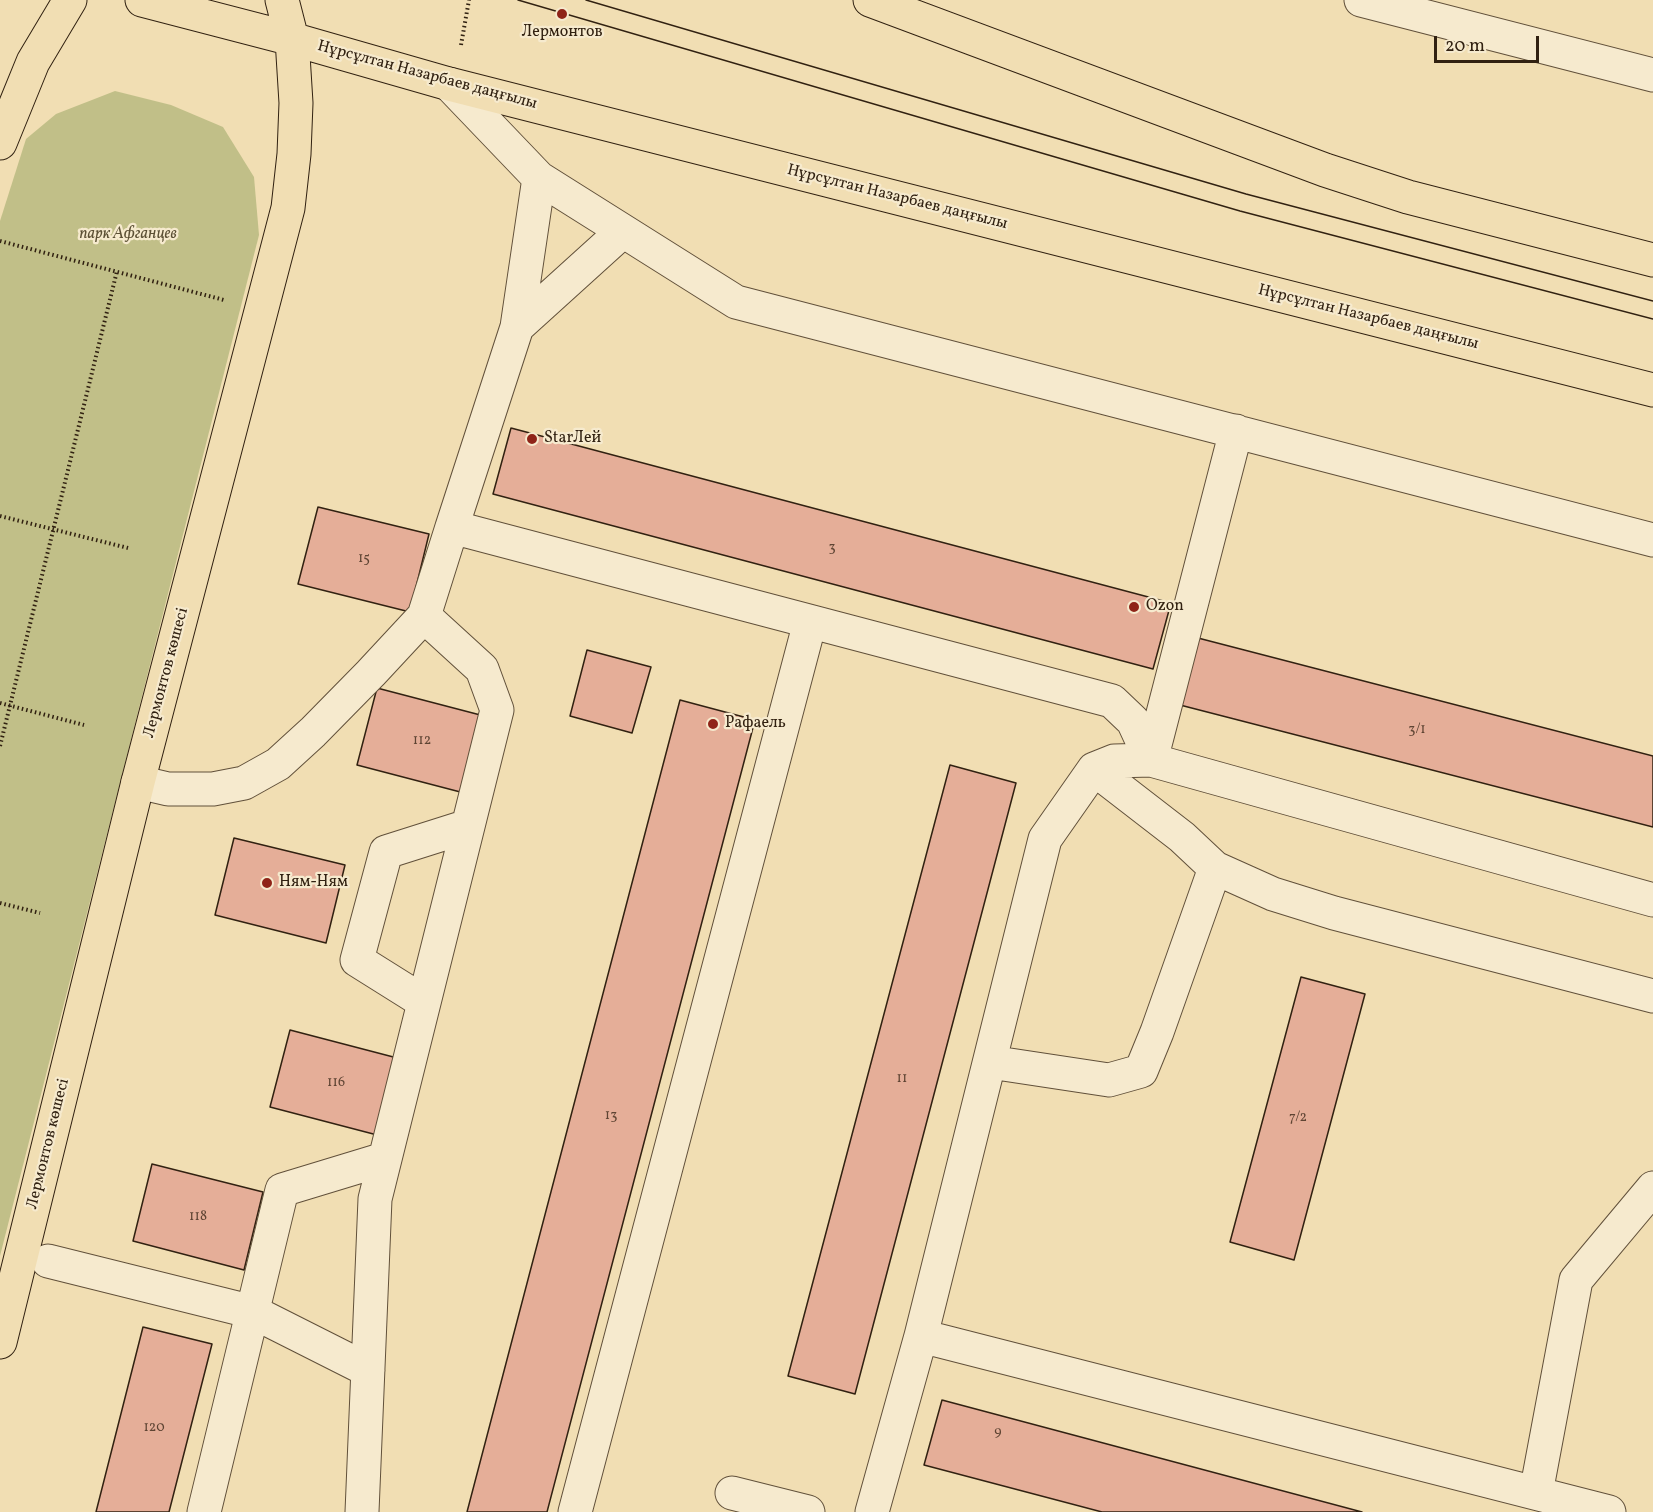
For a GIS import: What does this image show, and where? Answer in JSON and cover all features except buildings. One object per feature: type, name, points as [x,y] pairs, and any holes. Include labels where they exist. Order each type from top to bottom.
[{"type":"main road","points":[[0,143],[33,63],[70,0]]},
{"type":"main road","name":"Нұрсұлтан Назарбаев даңғылы","points":[[142,0],[292,39],[449,84],[1653,390]]},
{"type":"main road","name":"Лермонтов көшесі","points":[[0,1342],[138,782],[288,208],[294,154],[296,103],[292,39],[282,0]]},
{"type":"main road","points":[[870,0],[1325,170],[1407,197],[1653,260]]},
{"type":"lane","points":[[1381,2],[1653,75]]},
{"type":"lane","points":[[449,84],[538,178],[736,302],[1653,540]]},
{"type":"lane","points":[[138,782],[168,789],[213,789],[244,783],[278,764],[371,673],[424,616],[517,327],[538,178]]},
{"type":"lane","points":[[517,327],[623,231]]},
{"type":"lane","points":[[1151,760],[1236,431]]},
{"type":"lane","points":[[452,527],[1112,701],[1133,721],[1151,760]]},
{"type":"lane","points":[[362,1512],[375,1198],[497,710],[482,669],[424,616]]},
{"type":"lane","points":[[575,1512],[810,622]]},
{"type":"lane","points":[[872,1512],[921,1336],[1046,839],[1094,769],[1114,761],[1151,760],[1653,900]]},
{"type":"lane","points":[[1094,769],[1182,837],[1215,868],[1273,894],[1334,913],[1653,996]]},
{"type":"lane","points":[[424,1002],[357,960],[386,852],[468,826]]},
{"type":"lane","points":[[990,1062],[1109,1080],[1141,1071],[1215,868]]},
{"type":"lane","points":[[204,1512],[282,1190],[384,1159]]},
{"type":"lane","points":[[1536,1493],[1576,1280],[1653,1188]]},
{"type":"lane","points":[[48,1261],[253,1311],[368,1370]]},
{"type":"lane","points":[[921,1336],[1609,1512]]},
{"type":"lane","points":[[732,1492],[807,1512]]},
{"type":"path","points":[[460,45],[469,0]]},
{"type":"path","points":[[0,241],[224,300]]},
{"type":"path","points":[[0,746],[117,272]]},
{"type":"path","points":[[0,516],[128,548]]},
{"type":"path","points":[[0,703],[84,725]]},
{"type":"path","points":[[0,903],[40,913]]},
{"type":"green space","name":"парк Афганцев","points":[[115,91],[171,105],[223,127],[254,177],[259,235],[0,1256],[0,221],[26,139],[56,114]]},
{"type":"tram line","points":[[518,0],[1240,211],[1653,319]]},
{"type":"tram line","points":[[586,0],[1246,194],[1653,301]]},
{"type":"place","name":"Лермонтов","points":[[562,14]]},
{"type":"place","name":"StarЛей","points":[[532,439]]},
{"type":"place","name":"Ozon","points":[[1134,607]]},
{"type":"place","name":"Рафаель","points":[[713,724]]},
{"type":"place","name":"Ням-Ням","points":[[267,883]]}]
